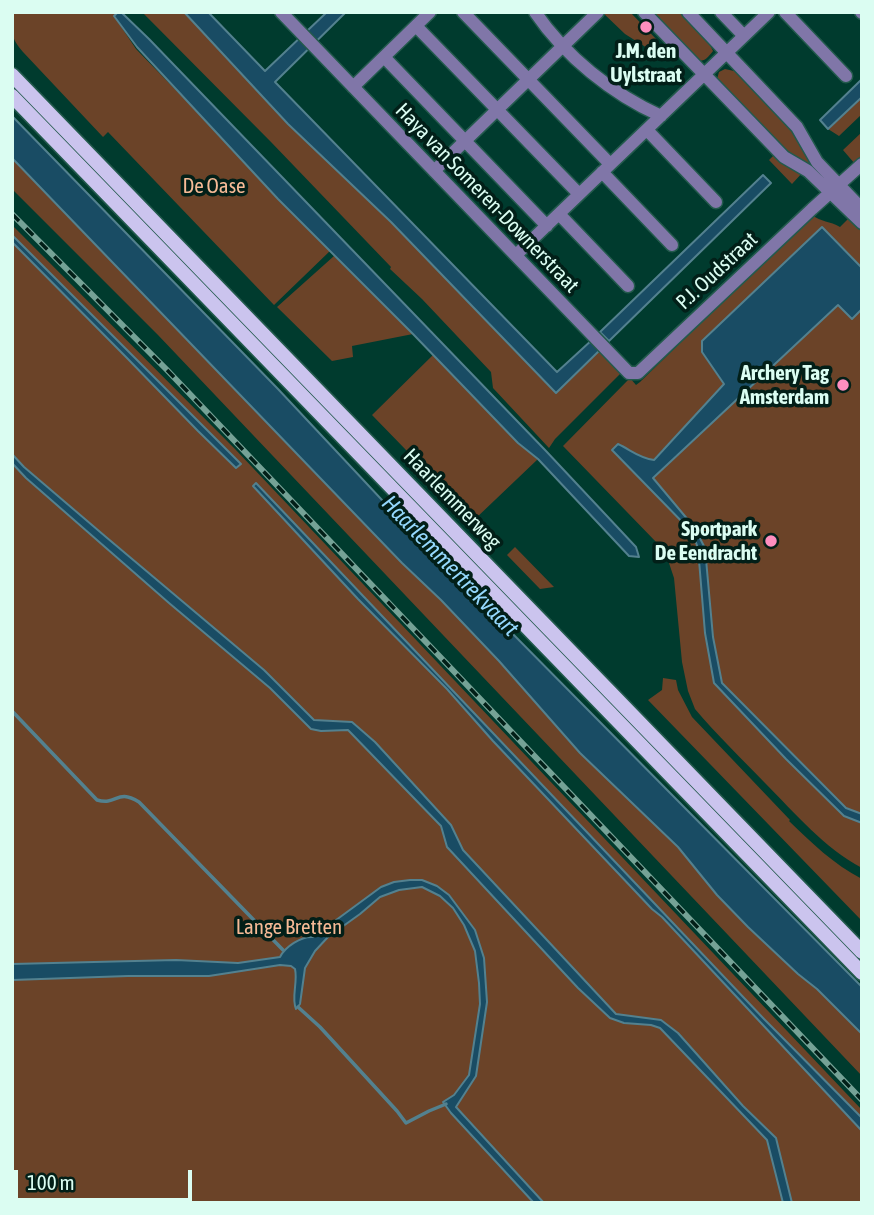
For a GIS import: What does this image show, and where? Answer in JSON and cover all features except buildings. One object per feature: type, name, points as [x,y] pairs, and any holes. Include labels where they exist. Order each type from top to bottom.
[{"type":"main road","name":"Haarlemmerweg","points":[[12,75],[862,952]]},
{"type":"main road","name":"Haarlemmerweg","points":[[12,96],[862,973]]},
{"type":"street","name":"Haya van Someren-Downerstraat","points":[[281,12],[629,373]]},
{"type":"street","points":[[353,87],[430,12]]},
{"type":"street","points":[[463,12],[606,168],[672,245]]},
{"type":"street","points":[[535,12],[562,46],[586,68],[618,92],[661,116]]},
{"type":"street","points":[[434,170],[468,144],[527,80],[598,12]]},
{"type":"street","points":[[644,12],[784,157],[862,209]]},
{"type":"street","points":[[688,12],[797,127],[834,189],[862,223]]},
{"type":"street","points":[[721,12],[744,36]]},
{"type":"street","points":[[516,255],[769,12]]},
{"type":"street","points":[[785,12],[846,76]]},
{"type":"street","points":[[416,26],[579,194]]},
{"type":"street","points":[[384,57],[547,226]]},
{"type":"street","points":[[647,130],[716,202]]},
{"type":"street","name":"P.J. Oudstraat","points":[[629,373],[638,373],[862,164]]},
{"type":"street","points":[[559,214],[628,286]]},
{"type":"green space","name":"De Oase","points":[[14,12],[118,12],[114,16],[136,49],[331,250],[274,305],[108,132],[103,137],[23,52],[12,34]]},
{"type":"green space","points":[[142,12],[184,12],[288,124],[391,222],[556,392],[602,348],[623,371],[549,448],[493,388],[491,372],[271,142]]},
{"type":"green space","points":[[602,12],[630,12],[658,41],[655,53],[625,34]]},
{"type":"green space","points":[[650,12],[679,12],[713,51],[705,59],[698,61]]},
{"type":"green space","points":[[725,69],[734,71],[795,134],[812,163],[809,166],[788,156],[717,79],[719,72]]},
{"type":"green space","points":[[862,97],[862,114],[839,136],[828,129]]},
{"type":"green space","points":[[862,132],[862,157],[855,164],[843,150]]},
{"type":"green space","points":[[774,155],[803,172],[792,184],[769,160]]},
{"type":"green space","points":[[12,158],[402,563],[441,600],[580,753],[678,847],[717,895],[748,927],[862,1034],[862,1076],[158,335],[12,189]]},
{"type":"green space","name":"Sportpark De Eendracht","points":[[812,215],[840,227],[848,219],[862,231],[862,268],[822,227],[702,353],[724,384],[653,460],[639,456],[627,448],[653,478],[862,279],[862,868],[810,829],[695,709],[682,662],[674,578],[668,560],[658,544],[563,446],[630,378],[636,385],[640,382]]},
{"type":"green space","name":"Lange Bretten","points":[[12,225],[235,449],[862,1110],[862,1118],[254,486],[862,1131],[862,1203],[12,1203],[12,242],[198,431],[236,467],[240,464],[12,235]]},
{"type":"green space","points":[[334,256],[413,334],[352,346],[353,357],[332,361],[277,307]]},
{"type":"green space","points":[[433,355],[518,443],[538,459],[474,520],[372,415]]},
{"type":"green space","points":[[515,547],[554,587],[540,589],[507,555]]},
{"type":"green space","points":[[663,678],[676,680],[678,690],[692,717],[789,821],[832,860],[862,879],[862,921],[648,700],[662,690]]},
{"type":"water","points":[[118,12],[149,39],[546,451],[636,547],[639,557],[629,556],[538,459],[518,443],[278,199],[137,47],[114,16]]},
{"type":"water","points":[[184,12],[208,12],[265,71],[327,12],[346,12],[275,82],[557,372],[593,339],[602,348],[556,393],[391,222],[288,124]]},
{"type":"water","points":[[862,79],[862,97],[828,129],[820,120]]},
{"type":"water","points":[[12,116],[278,389],[412,532],[862,987],[862,1034],[748,927],[717,895],[678,847],[580,753],[441,600],[402,563],[12,158]]},
{"type":"water","points":[[763,175],[771,183],[609,341],[600,332]]},
{"type":"water","points":[[822,227],[862,268],[862,309],[852,319],[838,305],[653,478],[694,527],[705,548],[713,637],[722,683],[846,808],[862,814],[862,823],[844,816],[714,683],[705,633],[698,548],[692,532],[612,450],[618,444],[639,456],[654,460],[724,384],[702,352],[702,341]]},
{"type":"water","points":[[12,235],[241,464],[236,468],[198,431],[12,242]]},
{"type":"water","points":[[12,454],[264,670],[314,720],[352,722],[375,742],[451,825],[463,850],[616,1014],[661,1020],[678,1033],[743,1106],[776,1138],[792,1203],[783,1203],[767,1140],[660,1028],[624,1023],[610,1018],[578,988],[447,847],[441,826],[348,730],[311,729],[270,688],[26,478],[12,463]]},
{"type":"water","points":[[256,483],[764,1019],[862,1118],[862,1131],[447,689],[358,599],[253,486]]},
{"type":"water","points":[[422,880],[449,895],[475,930],[484,958],[487,1002],[476,1076],[456,1107],[544,1203],[534,1203],[443,1102],[454,1095],[469,1075],[480,1004],[479,983],[475,951],[464,925],[453,908],[440,896],[422,887],[399,890],[380,897],[328,937],[305,968],[300,1004],[296,1009],[296,974],[291,966],[280,965],[209,976],[12,980],[12,964],[176,960],[238,963],[280,957],[294,943],[313,937],[381,887]]},
{"type":"waterway","points":[[12,711],[97,800],[109,801],[126,797],[139,802],[283,950]]},
{"type":"waterway","points":[[298,1007],[320,1027],[406,1123],[446,1104]]},
{"type":"railway","points":[[12,214],[167,370],[862,1100]]},
{"type":"place","name":"J.M. den Uylstraat","points":[[646,27]]},
{"type":"place","name":"Archery Tag Amsterdam","points":[[843,385]]},
{"type":"place","name":"Sportpark De Eendracht","points":[[771,541]]},
{"type":"water label","name":"Haarlemmertrekvaart","points":[[450,566]]}]
